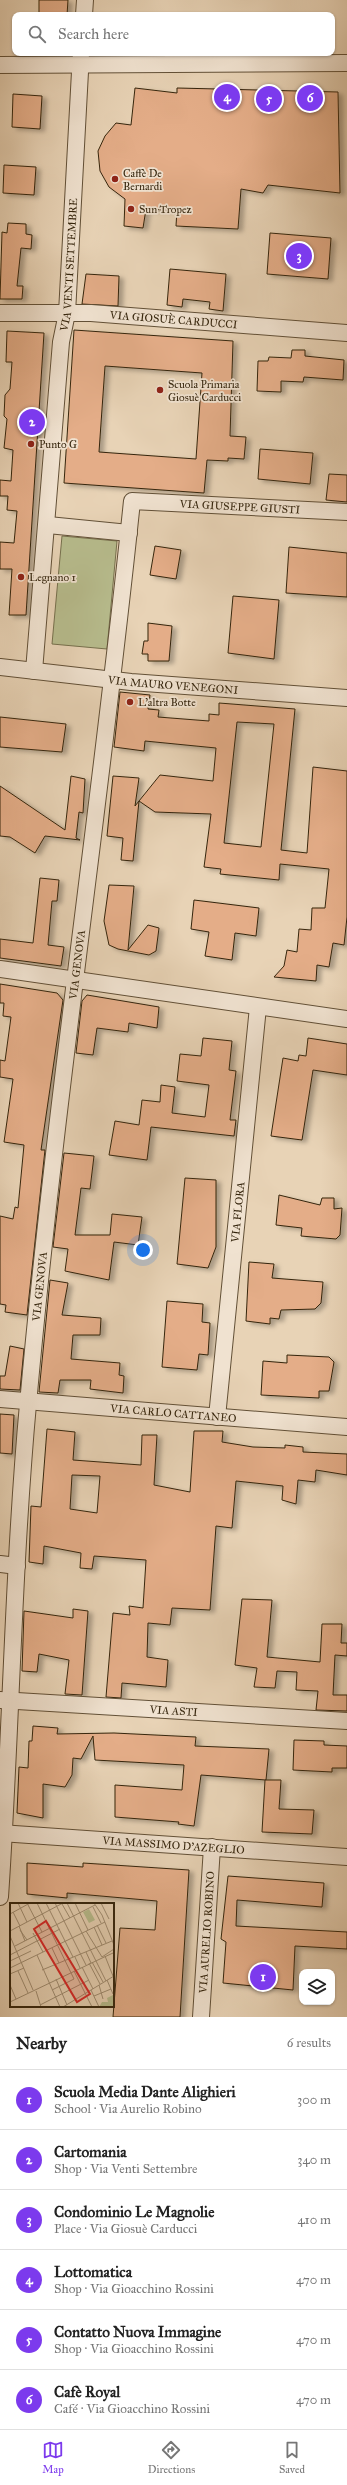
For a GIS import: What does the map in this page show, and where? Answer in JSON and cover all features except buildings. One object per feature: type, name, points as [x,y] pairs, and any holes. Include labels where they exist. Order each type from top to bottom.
[{"type":"street","points":[[84,12],[85,0]]},
{"type":"street","points":[[0,65],[81,58],[347,63]]},
{"type":"street","name":"VIA VENTI SETTEMBRE","points":[[34,671],[48,525],[61,342],[67,313],[81,58]]},
{"type":"street","name":"VIA GIOSUÈ CARDUCCI","points":[[0,312],[67,313],[347,333]]},
{"type":"street","name":"VIA GIUSEPPE GIUSTI","points":[[132,500],[347,512]]},
{"type":"street","name":"VIA GENOVA","points":[[0,1897],[6,1701],[28,1401],[74,980],[112,680],[132,500]]},
{"type":"street","points":[[48,525],[129,533]]},
{"type":"street","name":"VIA MAURO VENEGONI","points":[[0,667],[112,680],[347,698]]},
{"type":"street","points":[[0,969],[347,1019]]},
{"type":"street","name":"VIA FLORA","points":[[217,1417],[258,1007]]},
{"type":"street","name":"VIA CARLO CATTANEO","points":[[0,1399],[347,1427]]},
{"type":"street","points":[[0,1564],[17,1566]]},
{"type":"street","name":"VIA ASTI","points":[[6,1701],[347,1720]]},
{"type":"street","name":"VIA MASSIMO D'AZEGLIO","points":[[2,1833],[347,1857]]},
{"type":"street","name":"VIA AURELIO ROBINO","points":[[202,2017],[212,1847]]},
{"type":"green space","points":[[62,536],[117,541],[107,649],[52,644]]},
{"type":"place","name":"Lottomatica","points":[[227,97]]},
{"type":"place","name":"Cafè Royal","points":[[310,98]]},
{"type":"place","name":"Contatto Nuova Immagine","points":[[269,99]]},
{"type":"place","name":"Caffè De Bernardi","points":[[115,179]]},
{"type":"place","name":"Sun Tropez","points":[[131,209]]},
{"type":"place","name":"Condominio Le Magnolie","points":[[299,256]]},
{"type":"place","name":"Scuola Primaria Giosuè Carducci","points":[[160,390]]},
{"type":"place","name":"Cartomania","points":[[32,422]]},
{"type":"place","name":"Punto G","points":[[31,444]]},
{"type":"place","name":"Legnano 1","points":[[21,577]]},
{"type":"place","name":"L'altra Botte","points":[[130,702]]},
{"type":"place","name":"Scuola Media Dante Alighieri","points":[[263,1977]]}]
